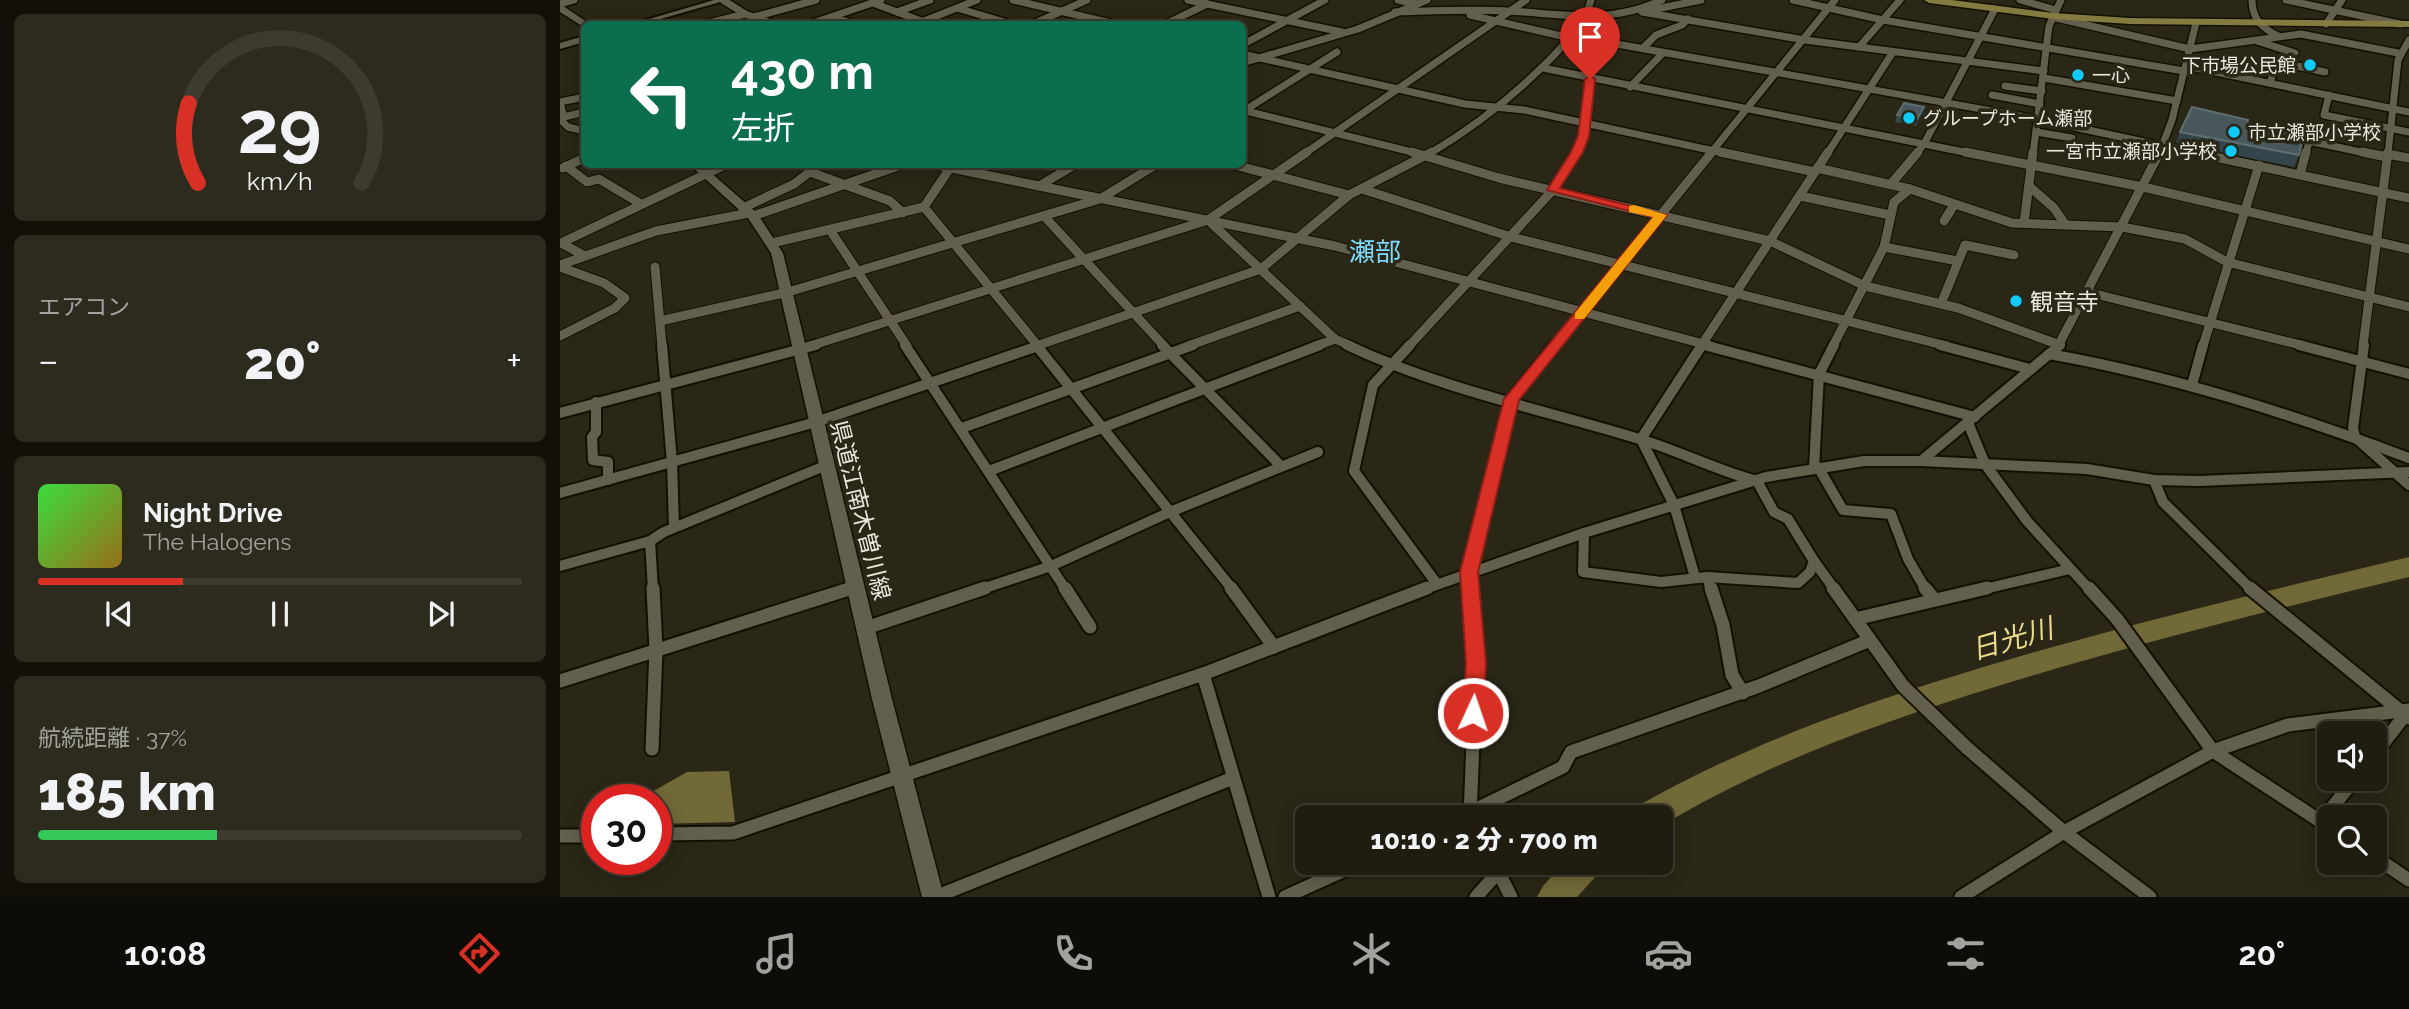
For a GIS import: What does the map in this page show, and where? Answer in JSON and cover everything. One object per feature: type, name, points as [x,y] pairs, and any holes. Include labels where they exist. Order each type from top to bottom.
[{"type":"main road","points":[[1929,0],[2012,11],[2196,23],[2405,24]]},
{"type":"main road","points":[[560,6],[582,21]]},
{"type":"main road","name":"県道江南木曽川線","points":[[698,168],[748,212],[772,243],[788,292],[799,350],[901,778],[934,897]]},
{"type":"street","points":[[560,6],[574,0]]},
{"type":"street","points":[[647,21],[723,0],[745,14],[765,21]]},
{"type":"street","points":[[754,17],[816,0]]},
{"type":"street","points":[[819,21],[869,1],[881,0]]},
{"type":"street","points":[[897,12],[930,0]]},
{"type":"street","points":[[929,21],[977,0]]},
{"type":"street","points":[[1013,0],[1102,21]]},
{"type":"street","points":[[1040,21],[1087,0]]},
{"type":"street","points":[[1188,0],[1345,33]]},
{"type":"street","points":[[1172,21],[1215,0]]},
{"type":"street","points":[[1246,44],[1325,0]]},
{"type":"street","points":[[1398,0],[1570,38],[1643,48],[2038,119],[2409,198]]},
{"type":"street","points":[[1246,62],[1345,33],[1427,0]]},
{"type":"street","points":[[560,413],[799,350],[1208,220],[1526,0]]},
{"type":"street","points":[[1437,584],[1354,471],[1373,385],[1467,280],[1511,237],[1553,190],[1577,152],[1585,124],[1590,79],[1583,38],[1591,0]]},
{"type":"street","points":[[1642,12],[1662,0]]},
{"type":"street","points":[[1395,12],[1509,11],[1585,19],[1642,12],[1701,0]]},
{"type":"street","points":[[1793,0],[1832,4],[1883,20],[2270,83],[2409,112]]},
{"type":"street","points":[[1859,47],[1900,0]]},
{"type":"street","points":[[1987,0],[2012,11]]},
{"type":"street","points":[[2020,0],[2053,14],[2190,49],[2301,34],[2398,56],[2409,62]]},
{"type":"street","points":[[2024,223],[2047,48],[2053,14],[2061,0]]},
{"type":"street","points":[[2252,0],[2251,13],[2259,24],[2279,37]]},
{"type":"street","points":[[2286,0],[2405,24]]},
{"type":"street","points":[[2326,24],[2342,0]]},
{"type":"street","points":[[869,1],[916,21]]},
{"type":"street","points":[[1467,805],[1476,663],[1469,572],[1511,399],[1832,4]]},
{"type":"street","points":[[957,8],[1001,21]]},
{"type":"street","points":[[1891,184],[1924,144],[1995,9]]},
{"type":"street","points":[[1642,12],[1805,40],[1967,61],[2177,101]]},
{"type":"street","points":[[717,21],[745,14]]},
{"type":"street","points":[[832,17],[845,21]]},
{"type":"street","points":[[1643,48],[1656,35],[1682,25],[1688,19]]},
{"type":"street","points":[[1921,461],[2060,345],[2163,145],[2196,23]]},
{"type":"street","points":[[560,494],[816,422],[1261,269],[1349,195],[1428,156],[1494,109],[1543,68],[1570,38]]},
{"type":"street","points":[[560,46],[581,40]]},
{"type":"street","points":[[2409,40],[2398,56],[2353,428],[2355,437],[2409,485]]},
{"type":"street","points":[[2255,41],[2295,53],[2278,58],[2270,83]]},
{"type":"street","points":[[1246,109],[1337,52]]},
{"type":"street","points":[[1641,439],[1893,52]]},
{"type":"street","points":[[1630,87],[1664,53]]},
{"type":"street","points":[[1246,55],[1494,109],[1524,110],[1713,151],[1891,184],[2000,220],[2122,227],[2186,239],[2227,262],[2409,307]]},
{"type":"street","points":[[2278,62],[2325,72]]},
{"type":"street","points":[[1543,68],[2143,187],[2409,249]]},
{"type":"street","points":[[2006,86],[2042,90]]},
{"type":"street","points":[[1992,95],[2040,104]]},
{"type":"street","points":[[2329,95],[2324,115],[2409,132]]},
{"type":"street","points":[[564,128],[560,103],[581,98]]},
{"type":"street","points":[[1246,112],[1428,156],[1499,178],[1770,241],[1865,286],[1941,304],[2060,345]]},
{"type":"street","points":[[564,117],[581,113]]},
{"type":"street","points":[[2036,132],[2072,138]]},
{"type":"street","points":[[2300,174],[2309,141],[2409,158]]},
{"type":"street","points":[[563,167],[581,159]]},
{"type":"street","points":[[2192,385],[2227,262],[2259,166]]},
{"type":"street","points":[[563,167],[587,182],[599,179],[640,204]]},
{"type":"street","points":[[583,255],[561,243],[719,168]]},
{"type":"street","points":[[748,212],[815,168]]},
{"type":"street","points":[[560,266],[583,255],[656,231],[748,212],[848,185],[893,168]]},
{"type":"street","points":[[772,243],[925,208],[950,168],[1298,238],[1819,374],[1972,420]]},
{"type":"street","points":[[1039,186],[1069,168]]},
{"type":"street","points":[[660,321],[788,292],[1100,200],[1151,168]]},
{"type":"street","points":[[1246,168],[1349,195]]},
{"type":"street","points":[[810,172],[890,201],[903,213]]},
{"type":"street","points":[[2029,186],[2054,208],[2065,224]]},
{"type":"street","points":[[1362,189],[1511,237],[1846,319],[2031,369]]},
{"type":"street","points":[[1910,189],[1894,202],[1884,247],[1819,374],[1816,468],[1843,510],[1891,514],[1908,559],[1924,589],[1934,599]]},
{"type":"street","points":[[1800,196],[1890,215]]},
{"type":"street","points":[[1944,221],[1954,205]]},
{"type":"street","points":[[925,208],[992,287],[1102,429],[1244,604],[1274,647]]},
{"type":"street","points":[[1044,216],[1204,390],[1281,466]]},
{"type":"street","points":[[1208,220],[1335,339],[1390,365],[1641,439],[1726,473],[1757,481],[1774,512],[1788,520],[1903,686],[1967,748],[2064,832],[2150,897]]},
{"type":"street","points":[[830,230],[860,270],[889,320],[1090,627]]},
{"type":"street","points":[[1941,304],[1965,246],[2014,256]]},
{"type":"street","points":[[1884,247],[1958,261]]},
{"type":"street","points":[[560,266],[604,283],[625,298],[615,308],[560,335]]},
{"type":"street","points":[[655,267],[672,462],[674,527]]},
{"type":"street","points":[[2087,292],[2210,321],[2409,374]]},
{"type":"street","points":[[962,428],[1300,306]]},
{"type":"street","points":[[989,471],[1335,339]]},
{"type":"street","points":[[2049,354],[2120,365],[2192,385],[2355,437],[2409,458]]},
{"type":"street","points":[[596,402],[597,432],[592,437],[593,460],[608,462],[608,480]]},
{"type":"street","points":[[1972,420],[1985,464],[2027,521],[2117,619],[2213,751],[2317,819]]},
{"type":"street","points":[[1641,439],[1674,505],[1701,577],[1723,625],[1732,676],[1743,693]]},
{"type":"street","points":[[866,628],[1051,566],[1170,512],[1318,452]]},
{"type":"street","points":[[672,834],[733,833],[1203,674],[1469,572],[1584,533],[1757,481],[1816,468],[1864,461],[1921,461],[2087,469],[2154,480],[2200,481],[2409,472]]},
{"type":"street","points":[[560,566],[650,541],[674,527],[827,465]]},
{"type":"street","points":[[2154,480],[2163,502],[2253,591],[2405,714]]},
{"type":"street","points":[[1584,533],[1583,572],[1661,582],[1701,577],[1798,583],[1810,572],[1814,561]]},
{"type":"street","points":[[650,541],[656,650],[652,749]]},
{"type":"street","points":[[1855,619],[2070,569]]},
{"type":"street","points":[[560,681],[856,587]]},
{"type":"street","points":[[1488,805],[1563,767],[1571,752],[1743,693],[1870,640]]},
{"type":"street","points":[[1203,674],[1269,897]]},
{"type":"street","points":[[1961,897],[2064,832],[2213,751],[2288,725],[2405,714]]},
{"type":"street","points":[[2387,738],[2405,714]]},
{"type":"street","points":[[934,897],[1233,778]]},
{"type":"street","points":[[560,836],[581,836]]},
{"type":"street","points":[[2387,865],[2409,880]]},
{"type":"street","points":[[1285,897],[1334,875]]},
{"type":"street","points":[[1476,897],[1491,875]]},
{"type":"street","points":[[1501,875],[1511,897]]},
{"type":"shaded area","points":[[729,771],[735,822],[672,824],[672,784],[666,784],[687,772]]},
{"type":"building","points":[[1904,103],[1924,107],[1917,119],[1897,115]]},
{"type":"building","points":[[2192,107],[2248,120],[2247,123],[2304,134],[2299,155],[2180,132]]},
{"type":"waterway","name":"日光川","points":[[1668,805],[1773,753],[1838,727],[1966,684],[2092,647],[2409,567]]},
{"type":"waterway","name":"日光川","points":[[1555,897],[1575,875]]},
{"type":"slow traffic","points":[[1579,316],[1661,215],[1634,209]]},
{"type":"place","name":"下市場公民館","points":[[2310,65]]},
{"type":"place","name":"一心","points":[[2078,75]]},
{"type":"place","name":"グループホーム瀬部","points":[[1909,118]]},
{"type":"place","name":"市立瀬部小学校","points":[[2234,132]]},
{"type":"place","name":"一宮市立瀬部小学校","points":[[2231,151]]},
{"type":"place","name":"観音寺","points":[[2016,301]]},
{"type":"district","name":"瀬部","points":[[1375,252]]},
{"type":"route","points":[[1473,713],[1476,663],[1469,572],[1511,399],[1661,215],[1553,190],[1577,152],[1583,136],[1590,79]]}]
